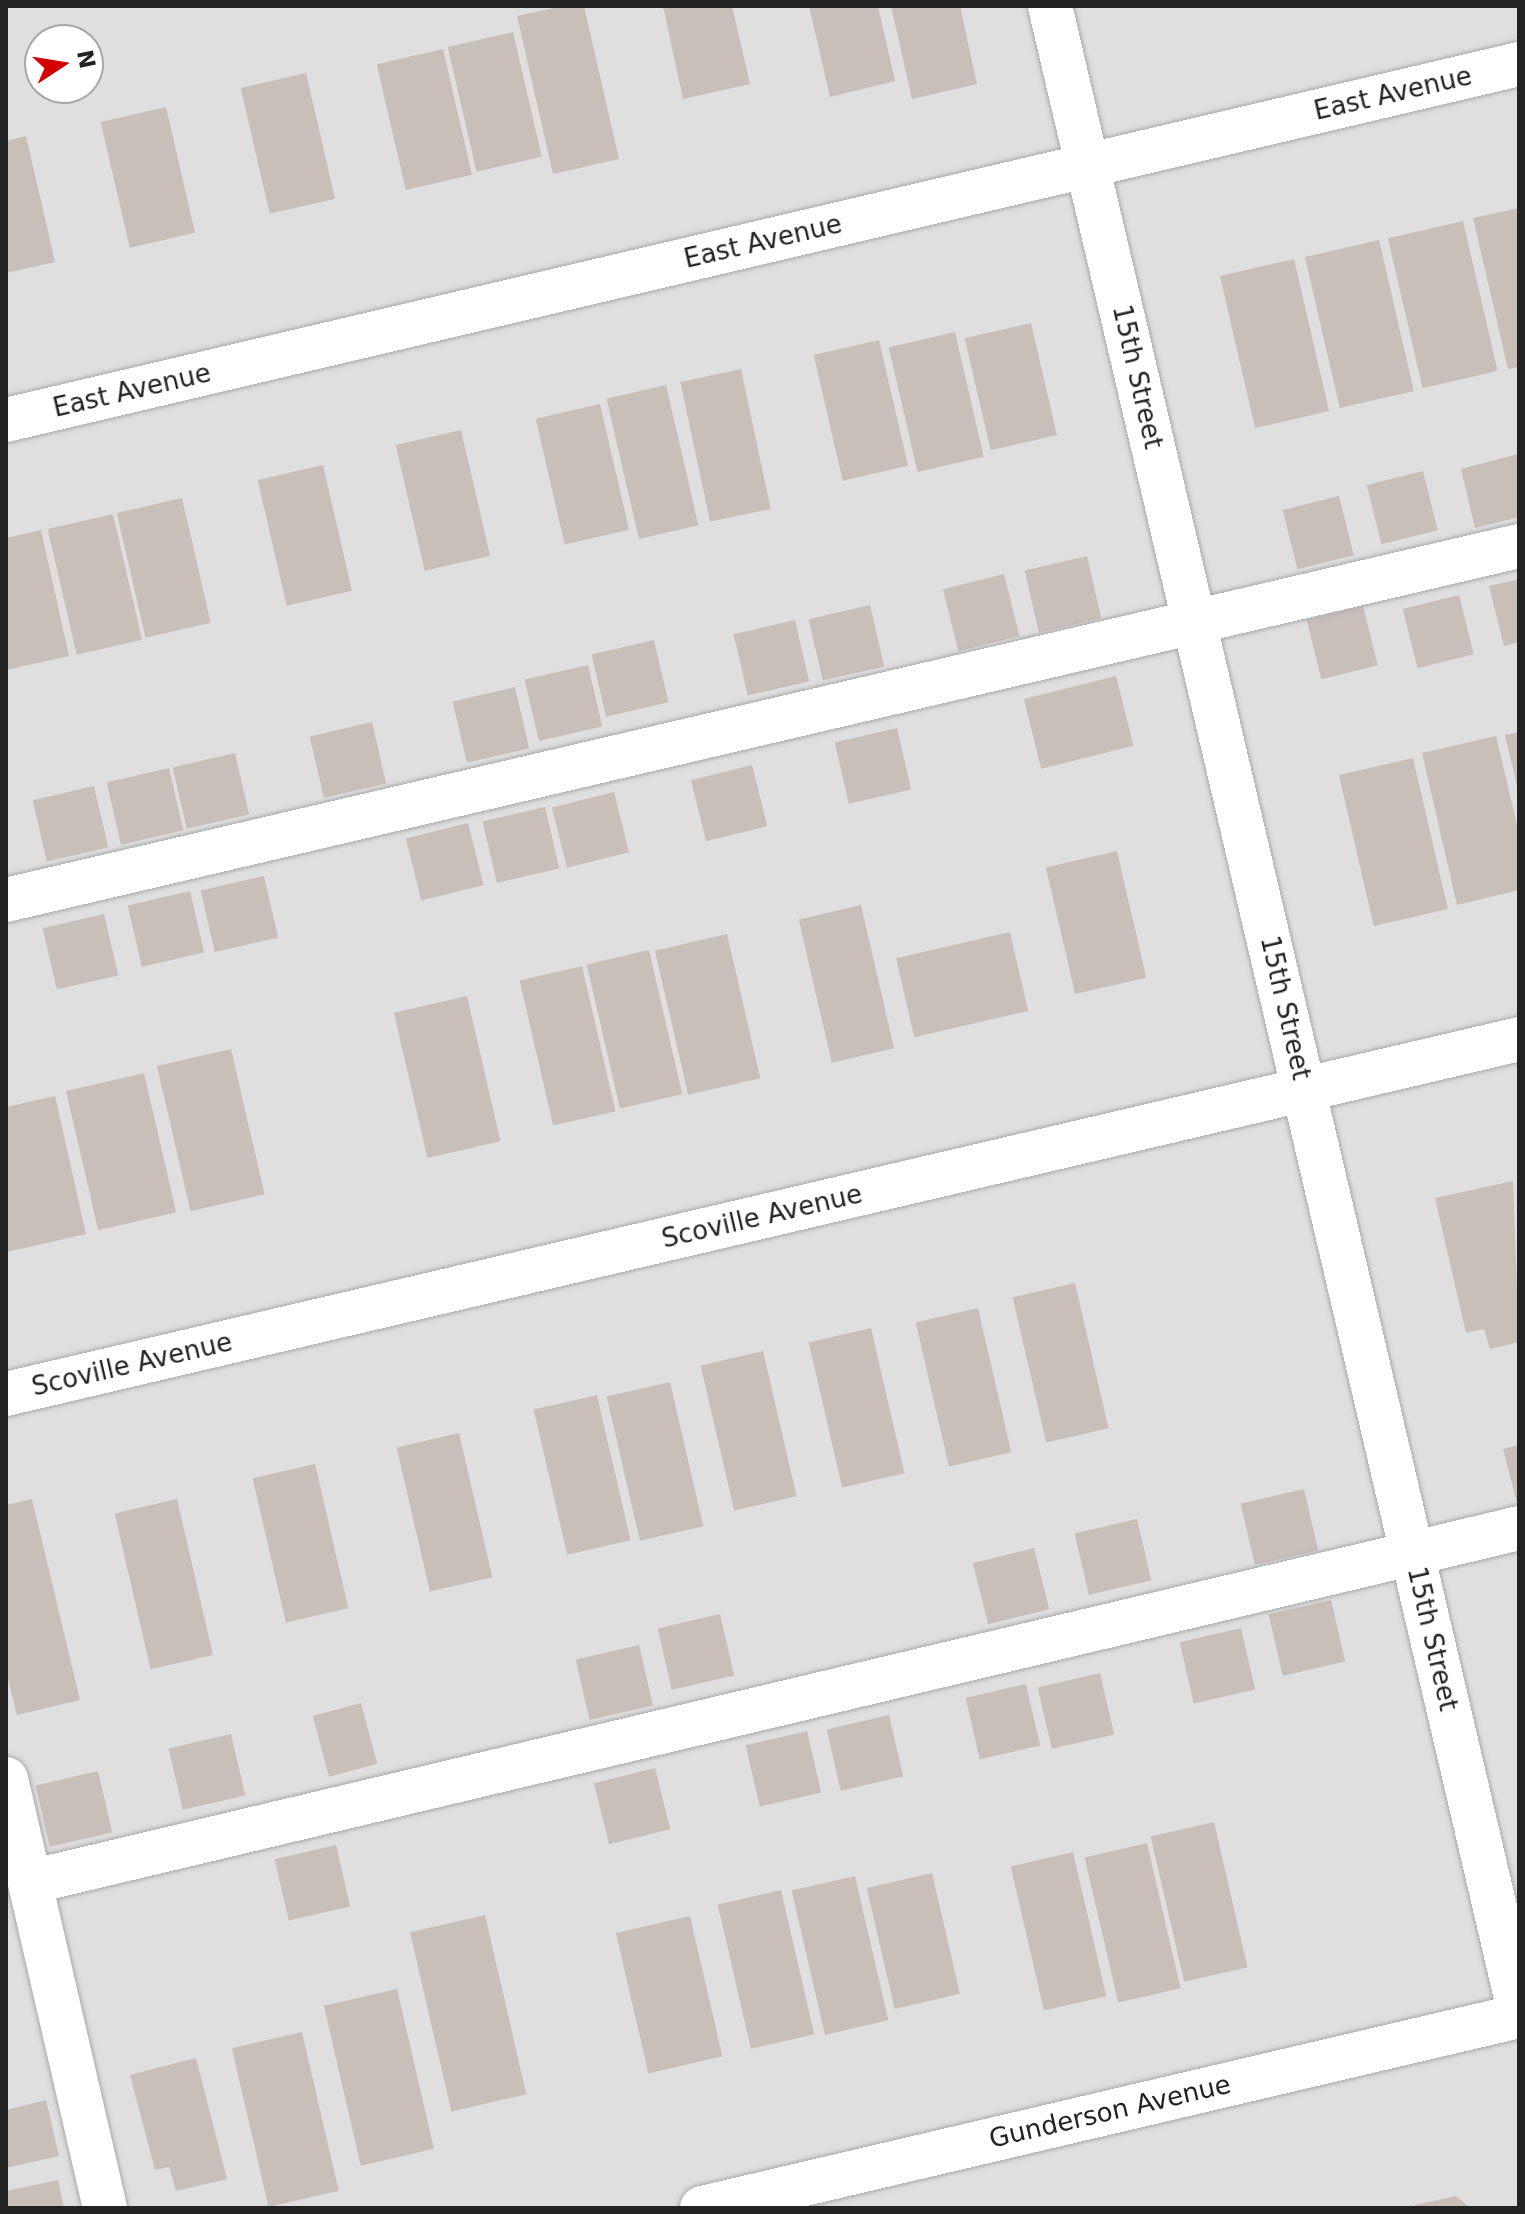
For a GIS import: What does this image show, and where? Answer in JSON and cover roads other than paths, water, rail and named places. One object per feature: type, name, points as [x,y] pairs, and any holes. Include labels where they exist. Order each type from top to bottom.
[{"type":"street","name":"15th Street","points":[[1050,6],[1519,2013]]},
{"type":"street","name":"East Avenue","points":[[6,420],[1519,64]]},
{"type":"street","points":[[6,900],[1519,546]]},
{"type":"street","name":"Scoville Avenue","points":[[6,1394],[1519,1039]]},
{"type":"street","points":[[30,1882],[1519,1528]]},
{"type":"street","points":[[6,1779],[105,2208]]},
{"type":"street","name":"Gunderson Avenue","points":[[702,2208],[1519,2013]]}]
